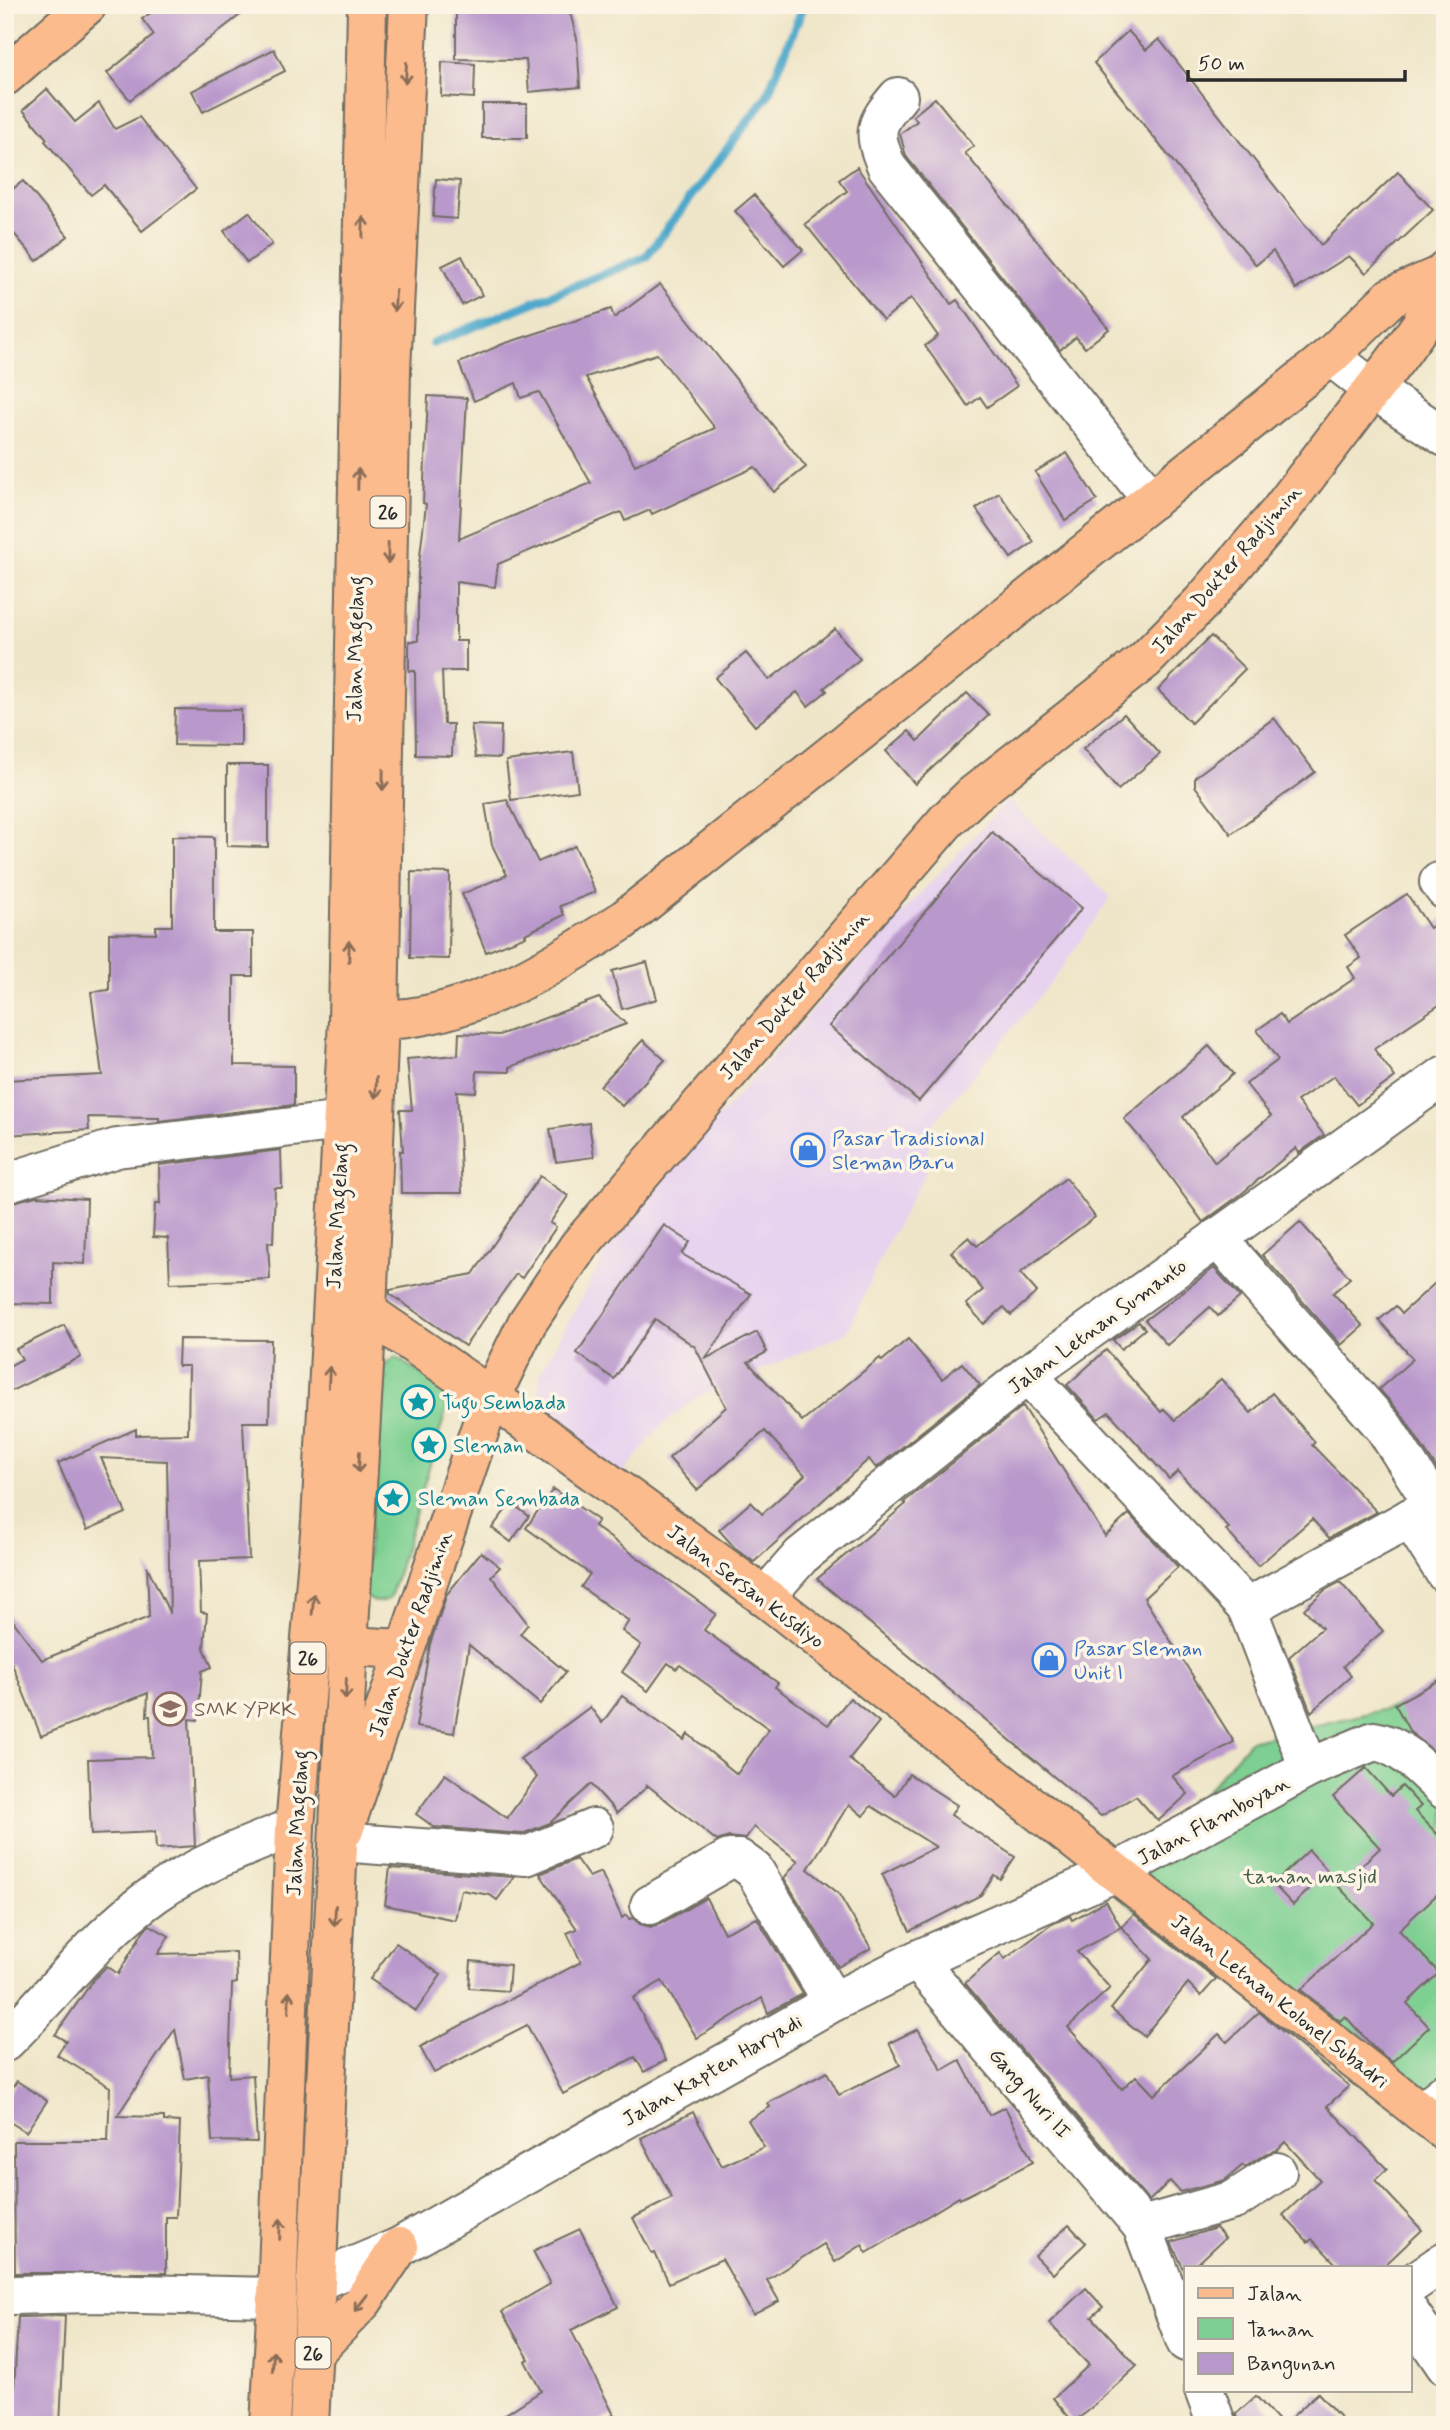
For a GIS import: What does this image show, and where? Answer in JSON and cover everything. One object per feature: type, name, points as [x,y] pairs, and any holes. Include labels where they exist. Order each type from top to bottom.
[{"type":"main road","points":[[5,76],[87,5]]},
{"type":"main road","name":"Jalan Magelang","points":[[309,2425],[367,1311],[363,1020],[367,5]]},
{"type":"main road","name":"Jalan Magelang","points":[[270,2425],[295,1827],[321,1521],[342,1121],[363,1020],[409,5]]},
{"type":"main road","name":"Jalan Dokter Radjimin","points":[[363,1020],[408,1018],[437,1012],[506,988],[585,946],[613,927],[658,894],[1330,356],[1391,297],[1443,272]]},
{"type":"main road","name":"Jalan Dokter Radjimin","points":[[340,1842],[491,1397],[527,1323],[578,1247],[925,843],[973,795],[1134,669],[1178,628],[1277,515],[1374,390],[1422,323],[1443,272]]},
{"type":"main road","name":"Jalan Sersan Kusdiyo","points":[[367,1311],[491,1397],[765,1597],[1116,1872]]},
{"type":"main road","points":[[348,1646],[405,1649]]},
{"type":"main road","name":"Jalan Letnan Kolonel Subadri","points":[[1116,1872],[1437,2112]]},
{"type":"main road","points":[[313,2353],[363,2301],[399,2247]]},
{"type":"street","points":[[898,97],[879,119],[877,143],[887,167],[1152,500]]},
{"type":"street","points":[[1330,356],[1374,390],[1445,438]]},
{"type":"street","name":"Jalan Letnan Sumanto","points":[[765,1597],[801,1556],[1027,1375],[1445,1075]]},
{"type":"street","points":[[5,1183],[117,1148],[342,1121]]},
{"type":"street","points":[[1217,1238],[1384,1427],[1430,1507],[1445,1573]]},
{"type":"street","points":[[1027,1375],[1247,1608],[1430,1507]]},
{"type":"street","name":"Jalan Flamboyan","points":[[1247,1608],[1309,1768]]},
{"type":"street","name":"Jalan Flamboyan","points":[[1116,1872],[1309,1768],[1374,1741],[1396,1747],[1445,1790]]},
{"type":"street","points":[[5,2042],[109,1933],[154,1894],[208,1862],[295,1827]]},
{"type":"street","points":[[340,1842],[526,1856],[594,1828]]},
{"type":"street","points":[[650,1905],[729,1859],[739,1859],[754,1870],[832,2002]]},
{"type":"street","name":"Jalan Kapten Haryadi","points":[[316,2282],[399,2247],[832,2002],[917,1960],[1116,1872]]},
{"type":"street","name":"Gang Nuri II","points":[[917,1960],[1142,2226],[1184,2337]]},
{"type":"street","points":[[1142,2226],[1234,2200],[1277,2172]]},
{"type":"street","points":[[1412,2284],[1445,2261]]},
{"type":"street","points":[[13,2295],[92,2293],[277,2297]]},
{"type":"street","points":[[1412,2315],[1445,2365]]},
{"type":"street","points":[[1205,2392],[1217,2425]]},
{"type":"shaded area","name":"Pasar Tradisional Sleman Baru","points":[[1008,800],[1111,897],[1054,979],[932,1125],[924,1176],[887,1244],[847,1333],[694,1399],[659,1428],[620,1477],[538,1410],[540,1374],[617,1233],[824,997]]},
{"type":"green space","points":[[396,1357],[445,1390],[449,1401],[390,1598],[377,1602],[364,1595],[383,1367]]},
{"type":"green space","name":"taman masjid","points":[[1445,1695],[1445,2115],[1114,1895],[1250,1741]]},
{"type":"building","points":[[162,5],[253,5],[130,100],[107,73],[154,35],[142,19]]},
{"type":"building","points":[[456,5],[568,5],[577,39],[580,87],[529,92],[526,60],[456,59]]},
{"type":"building","points":[[1128,31],[1146,50],[1159,39],[1321,245],[1398,172],[1433,210],[1366,273],[1349,256],[1296,289],[1273,251],[1256,265],[1094,63]]},
{"type":"building","points":[[274,49],[285,71],[203,112],[192,91]]},
{"type":"building","points":[[442,62],[475,64],[474,98],[441,96]]},
{"type":"building","points":[[47,89],[75,122],[99,103],[115,129],[139,117],[196,189],[142,231],[104,185],[91,195],[45,141],[47,139],[23,110]]},
{"type":"building","points":[[935,98],[974,146],[965,153],[1109,329],[1085,348],[1076,337],[1060,350],[906,156],[900,134],[917,121],[913,116]]},
{"type":"building","points":[[482,104],[527,104],[527,138],[482,138]]},
{"type":"building","points":[[857,167],[951,304],[957,300],[1017,386],[987,407],[980,397],[968,406],[925,346],[938,336],[911,298],[883,320],[805,224],[847,191],[839,180]]},
{"type":"building","points":[[436,179],[460,181],[457,219],[433,217]]},
{"type":"building","points":[[23,181],[68,236],[37,261],[5,223],[5,195]]},
{"type":"building","points":[[754,195],[803,250],[784,266],[735,211]]},
{"type":"building","points":[[249,212],[272,244],[247,263],[224,231]]},
{"type":"building","points":[[462,256],[482,295],[462,305],[442,266]]},
{"type":"building","points":[[660,284],[806,467],[774,492],[755,467],[652,514],[650,510],[625,521],[621,512],[498,564],[495,587],[456,582],[456,641],[466,641],[466,671],[442,671],[444,724],[453,724],[452,756],[416,755],[415,671],[409,671],[409,641],[418,641],[418,573],[426,504],[423,503],[428,396],[467,398],[459,539],[591,483],[539,392],[521,398],[516,383],[474,401],[459,363],[503,344],[611,309],[614,318]],"holes":[[[657,354],[715,428],[635,465],[586,377]]]},
{"type":"building","points":[[1067,453],[1097,500],[1065,520],[1035,472]]},
{"type":"building","points":[[999,493],[1034,542],[1011,558],[976,509]]},
{"type":"building","points":[[835,629],[860,659],[824,688],[827,691],[808,706],[797,692],[755,726],[715,678],[746,653],[769,680]]},
{"type":"building","points":[[1211,636],[1245,669],[1191,723],[1158,690]]},
{"type":"building","points":[[967,693],[989,715],[915,784],[886,751],[909,731],[918,741]]},
{"type":"building","points":[[175,709],[241,710],[241,746],[174,745]]},
{"type":"building","points":[[1124,714],[1160,754],[1118,790],[1083,749]]},
{"type":"building","points":[[1274,718],[1315,772],[1231,834],[1195,786],[1195,777]]},
{"type":"building","points":[[471,725],[501,726],[500,758],[476,757]]},
{"type":"building","points":[[573,752],[578,791],[511,800],[506,761]]},
{"type":"building","points":[[227,765],[268,765],[268,847],[227,846]]},
{"type":"building","points":[[507,800],[538,862],[575,846],[595,892],[560,906],[564,915],[525,934],[526,936],[486,952],[462,894],[507,875],[492,845],[485,804]]},
{"type":"building","points":[[992,832],[1082,908],[919,1101],[829,1026]]},
{"type":"building","points":[[172,836],[214,837],[214,932],[253,932],[253,976],[234,976],[234,1065],[294,1066],[294,1105],[159,1121],[159,1118],[88,1117],[89,1130],[5,1135],[5,1080],[102,1075],[91,992],[109,990],[109,933],[156,934],[156,926],[172,926]]},
{"type":"building","points":[[411,872],[450,873],[449,959],[410,958]]},
{"type":"building","points":[[1407,894],[1430,928],[1445,917],[1445,1001],[1374,1049],[1395,1077],[1357,1105],[1334,1076],[1297,1101],[1324,1135],[1299,1153],[1296,1148],[1203,1222],[1124,1119],[1209,1046],[1233,1074],[1183,1117],[1215,1162],[1271,1116],[1246,1084],[1278,1060],[1257,1030],[1280,1014],[1287,1024],[1355,978],[1348,967],[1361,958],[1345,935]]},
{"type":"building","points":[[647,962],[657,999],[622,1009],[612,971]]},
{"type":"building","points":[[599,998],[626,1024],[510,1067],[510,1072],[477,1071],[476,1092],[457,1091],[462,1193],[401,1193],[400,1151],[403,1151],[400,1110],[412,1110],[407,1059],[458,1055],[459,1033],[499,1035]]},
{"type":"building","points":[[643,1040],[665,1060],[622,1106],[600,1086]]},
{"type":"building","points":[[589,1123],[594,1157],[556,1162],[550,1129]]},
{"type":"building","points":[[281,1150],[282,1188],[275,1188],[273,1243],[268,1242],[270,1279],[170,1283],[168,1238],[153,1237],[155,1204],[160,1204],[159,1165]]},
{"type":"building","points":[[540,1176],[568,1196],[550,1223],[556,1227],[522,1278],[516,1274],[465,1346],[390,1294],[390,1290],[473,1274]]},
{"type":"building","points":[[1066,1178],[1095,1217],[1020,1273],[1037,1292],[1011,1315],[1004,1307],[984,1324],[966,1304],[983,1290],[951,1252],[969,1237],[977,1246]]},
{"type":"building","points":[[36,1196],[87,1199],[85,1264],[53,1262],[53,1304],[5,1303],[5,1204]]},
{"type":"building","points":[[1300,1222],[1350,1278],[1333,1293],[1363,1326],[1341,1345],[1262,1255]]},
{"type":"building","points":[[664,1225],[690,1242],[682,1254],[751,1294],[705,1359],[757,1332],[767,1352],[748,1362],[802,1421],[880,1358],[882,1361],[908,1339],[942,1379],[962,1363],[980,1385],[876,1468],[869,1459],[754,1562],[735,1548],[719,1530],[751,1502],[762,1514],[805,1475],[765,1431],[697,1490],[669,1458],[726,1407],[695,1347],[655,1319],[614,1379],[577,1353]]},
{"type":"building","points":[[1214,1268],[1240,1297],[1218,1316],[1210,1307],[1167,1345],[1145,1320]]},
{"type":"building","points":[[1445,1274],[1443,1478],[1402,1415],[1379,1389],[1413,1359],[1379,1320],[1396,1306],[1402,1313]]},
{"type":"building","points":[[1139,1322],[1145,1329],[1121,1349],[1113,1340]]},
{"type":"building","points":[[64,1325],[81,1357],[5,1394],[5,1368],[22,1359],[16,1349]]},
{"type":"building","points":[[179,1339],[271,1340],[269,1422],[243,1422],[249,1559],[199,1561],[201,1612],[207,1613],[204,1648],[212,1667],[202,1671],[198,1720],[189,1719],[195,1846],[156,1849],[155,1832],[91,1835],[88,1759],[152,1757],[150,1716],[147,1716],[148,1693],[41,1736],[12,1664],[5,1668],[5,1610],[42,1660],[149,1617],[147,1566],[170,1614],[167,1461],[101,1458],[126,1513],[87,1530],[58,1463],[136,1429],[136,1435],[188,1434],[189,1366],[178,1366]]},
{"type":"building","points":[[1106,1350],[1161,1412],[1164,1409],[1175,1420],[1221,1379],[1251,1413],[1272,1393],[1315,1442],[1312,1445],[1377,1512],[1329,1538],[1312,1519],[1258,1566],[1226,1530],[1229,1528],[1178,1471],[1169,1479],[1109,1412],[1098,1419],[1067,1385]]},
{"type":"building","name":"Pasar Sleman Unit I","points":[[1023,1406],[1105,1536],[1129,1514],[1178,1567],[1144,1598],[1234,1742],[1172,1776],[1188,1794],[1158,1821],[1136,1796],[1101,1816],[817,1579],[906,1504],[904,1502]]},
{"type":"building","points":[[553,1489],[598,1520],[594,1526],[716,1614],[704,1630],[778,1683],[775,1687],[828,1725],[850,1698],[879,1722],[849,1759],[895,1796],[909,1774],[957,1805],[951,1815],[1015,1857],[1000,1879],[994,1875],[981,1895],[910,1931],[882,1874],[936,1847],[871,1806],[863,1816],[849,1804],[808,1869],[838,1893],[871,1948],[838,1967],[784,1878],[798,1861],[754,1827],[745,1839],[729,1837],[717,1841],[646,1784],[648,1786],[617,1813],[591,1784],[550,1823],[522,1834],[434,1827],[416,1814],[445,1774],[507,1818],[537,1777],[520,1759],[590,1707],[602,1723],[622,1696],[684,1740],[688,1734],[737,1774],[769,1729],[680,1665],[676,1669],[668,1663],[648,1691],[622,1672],[641,1645],[622,1631],[629,1621],[581,1587],[590,1574],[526,1528]]},
{"type":"building","points":[[511,1503],[529,1516],[511,1542],[492,1528]]},
{"type":"building","points":[[481,1552],[500,1567],[491,1576],[528,1624],[520,1634],[566,1672],[540,1704],[469,1645],[454,1733],[416,1727],[430,1644],[447,1594]]},
{"type":"building","points":[[1340,1582],[1383,1631],[1343,1666],[1351,1676],[1311,1712],[1289,1657],[1322,1628],[1304,1609],[1325,1590]]},
{"type":"building","points":[[1445,1677],[1445,1760],[1410,1732],[1395,1704]]},
{"type":"building","points":[[1366,1768],[1391,1796],[1402,1786],[1421,1806],[1415,1811],[1445,1842],[1445,1887],[1399,1930],[1439,1973],[1407,2003],[1429,2027],[1392,2062],[1375,2049],[1345,2016],[1340,2021],[1301,1990],[1373,1923],[1339,1887],[1380,1848],[1333,1797]]},
{"type":"building","points":[[1309,1850],[1328,1871],[1293,1905],[1273,1884]]},
{"type":"building","points":[[576,1859],[589,1877],[601,1872],[622,1918],[626,1915],[640,1924],[651,1927],[660,1924],[706,1898],[724,1933],[757,1918],[803,1994],[768,2013],[762,1998],[697,2038],[662,1981],[633,1998],[666,2060],[644,2072],[635,2057],[563,2094],[527,2025],[434,2073],[420,2047],[581,1962],[567,1933],[577,1929],[540,1874]]},
{"type":"building","points":[[390,1868],[514,1877],[497,1900],[490,1895],[461,1890],[455,1920],[385,1905]]},
{"type":"building","points":[[1106,1901],[1121,1927],[1077,1952],[1110,1988],[1068,2027],[1122,2089],[1136,2076],[1154,2095],[1219,2034],[1227,2042],[1259,2012],[1349,2086],[1327,2106],[1387,2169],[1375,2180],[1422,2230],[1384,2266],[1338,2266],[1312,2239],[1308,2242],[1283,2215],[1320,2180],[1285,2142],[1277,2150],[1245,2167],[1243,2165],[1225,2180],[1180,2192],[1170,2181],[1149,2201],[965,1983],[1000,1953],[1005,1959],[1052,1924],[1070,1916],[1072,1920]]},
{"type":"building","points":[[1134,1914],[1216,1979],[1201,1996],[1188,1983],[1144,2036],[1111,2009],[1152,1959],[1121,1927]]},
{"type":"building","points":[[150,1925],[169,1936],[158,1954],[236,1952],[237,1983],[232,1984],[229,2077],[253,2075],[257,2142],[212,2141],[208,2075],[185,2079],[175,2029],[117,2116],[164,2117],[164,2121],[180,2122],[176,2217],[166,2217],[166,2273],[15,2273],[14,2141],[108,2141],[110,2087],[57,2055],[66,2041],[55,2035],[94,1979],[107,1966],[118,1974],[144,1930]]},
{"type":"building","points":[[396,1943],[441,1975],[416,2011],[370,1979]]},
{"type":"building","points":[[471,1961],[510,1965],[508,1991],[469,1988]]},
{"type":"building","points":[[918,2029],[942,2070],[960,2060],[989,2115],[1005,2107],[1033,2162],[960,2199],[959,2197],[867,2253],[862,2245],[835,2262],[824,2244],[767,2280],[779,2301],[753,2315],[722,2259],[669,2283],[655,2253],[652,2254],[633,2218],[672,2198],[641,2138],[693,2112],[722,2166],[764,2147],[748,2120],[770,2107],[768,2103],[827,2072],[839,2095],[900,2065],[889,2043]]},
{"type":"building","points":[[17,2081],[47,2101],[26,2132],[5,2119],[5,2099]]},
{"type":"building","points":[[1069,2225],[1086,2243],[1053,2274],[1035,2256]]},
{"type":"building","points":[[1216,2228],[1225,2238],[1195,2266],[1184,2266],[1184,2270],[1171,2242]]},
{"type":"building","points":[[580,2229],[618,2307],[571,2330],[614,2415],[593,2425],[489,2425],[541,2391],[525,2361],[529,2359],[502,2312],[550,2284],[533,2251]]},
{"type":"building","points":[[1086,2288],[1103,2307],[1092,2317],[1137,2366],[1073,2422],[1053,2398],[1089,2365],[1049,2323]]},
{"type":"building","points":[[65,2316],[60,2425],[12,2425],[18,2317]]},
{"type":"building","points":[[1318,2393],[1347,2425],[1283,2425]]},
{"type":"building","points":[[1256,2396],[1282,2425],[1238,2425],[1236,2414]]},
{"type":"waterway","points":[[433,343],[646,257],[767,96],[804,5]]},
{"type":"place","name":"Pasar Tradisional Sleman Baru","points":[[808,1150]]},
{"type":"place","name":"Tugu Sembada","points":[[418,1402]]},
{"type":"place","name":"Sleman","points":[[429,1445]]},
{"type":"place","name":"Sleman Sembada","points":[[393,1498]]},
{"type":"place","name":"Pasar Sleman Unit I","points":[[1049,1660]]},
{"type":"place","name":"SMK YPKK","points":[[170,1709]]}]
